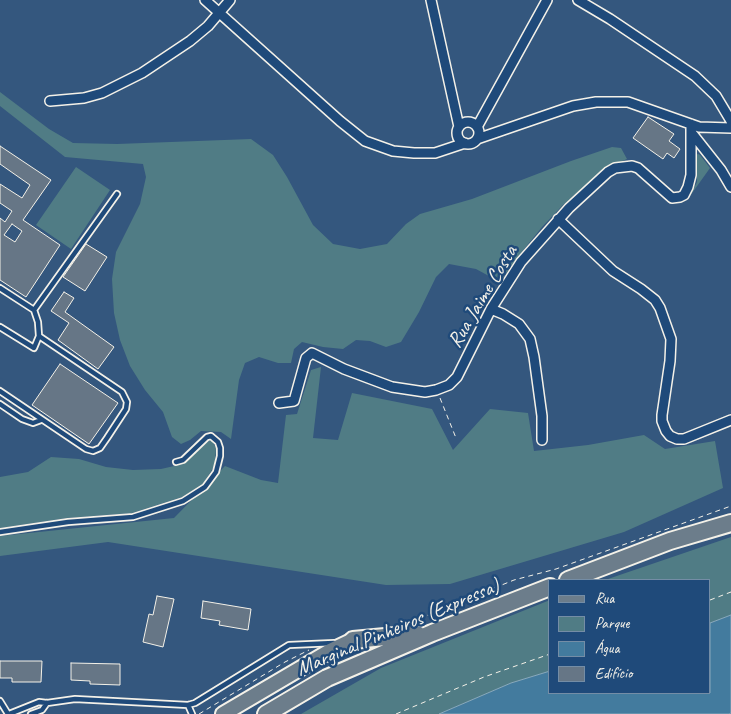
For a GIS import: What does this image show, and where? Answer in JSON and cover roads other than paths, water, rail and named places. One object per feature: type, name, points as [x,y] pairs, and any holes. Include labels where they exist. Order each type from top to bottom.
[{"type":"highway","points":[[571,579],[670,541],[731,523]]},
{"type":"highway","name":"Marginal Pinheiros (Expressa)","points":[[266,714],[327,678],[432,633],[548,588]]},
{"type":"highway","points":[[353,640],[432,633]]},
{"type":"main road","points":[[223,714],[330,651],[353,640]]},
{"type":"street","points":[[204,0],[340,121],[365,140],[393,151],[435,153],[448,149],[471,132],[547,0]]},
{"type":"street","points":[[50,101],[84,98],[102,93],[142,73],[190,41],[208,26],[230,0]]},
{"type":"street","points":[[430,0],[456,111],[471,132]]},
{"type":"street","points":[[578,0],[695,76],[716,96],[731,121]]},
{"type":"street","points":[[471,132],[596,102],[628,102],[691,128],[731,128]]},
{"type":"street","points":[[691,128],[731,187]]},
{"type":"street","name":"Rua Jaime Costa","points":[[280,403],[294,401],[306,358],[312,353],[344,369],[392,387],[418,392],[437,390],[449,385],[457,377],[491,310],[521,262],[558,219],[608,172],[624,166],[638,168],[669,196],[680,197],[688,187],[691,175],[691,128]]},
{"type":"street","points":[[558,219],[613,272],[641,288],[655,300],[660,308],[668,328],[671,348],[662,415],[662,421],[670,436],[684,439],[731,420]]},
{"type":"street","points":[[491,310],[504,314],[519,324],[530,340],[542,416],[542,440]]},
{"type":"lane","points":[[34,310],[117,194]]},
{"type":"lane","points":[[0,288],[34,310],[38,322],[39,336],[34,348],[0,329]]},
{"type":"lane","points":[[0,390],[41,420],[86,449],[93,451],[100,448],[126,409],[127,402],[122,392],[39,336]]},
{"type":"lane","points":[[0,404],[22,419],[33,423],[41,420]]},
{"type":"lane","points":[[0,532],[68,522],[133,517],[183,501],[205,488],[216,472],[220,456],[218,442],[211,436],[207,437],[183,460],[176,462]]},
{"type":"lane","points":[[0,701],[8,714],[39,702],[91,699],[188,705],[195,703],[289,645],[353,640]]},
{"type":"lane","points":[[31,714],[42,710],[47,703]]},
{"type":"lane","points":[[188,705],[192,714]]},
{"type":"water","points":[[731,615],[731,713],[729,714],[439,714],[511,683],[548,672],[548,694],[711,694],[711,623]]}]
